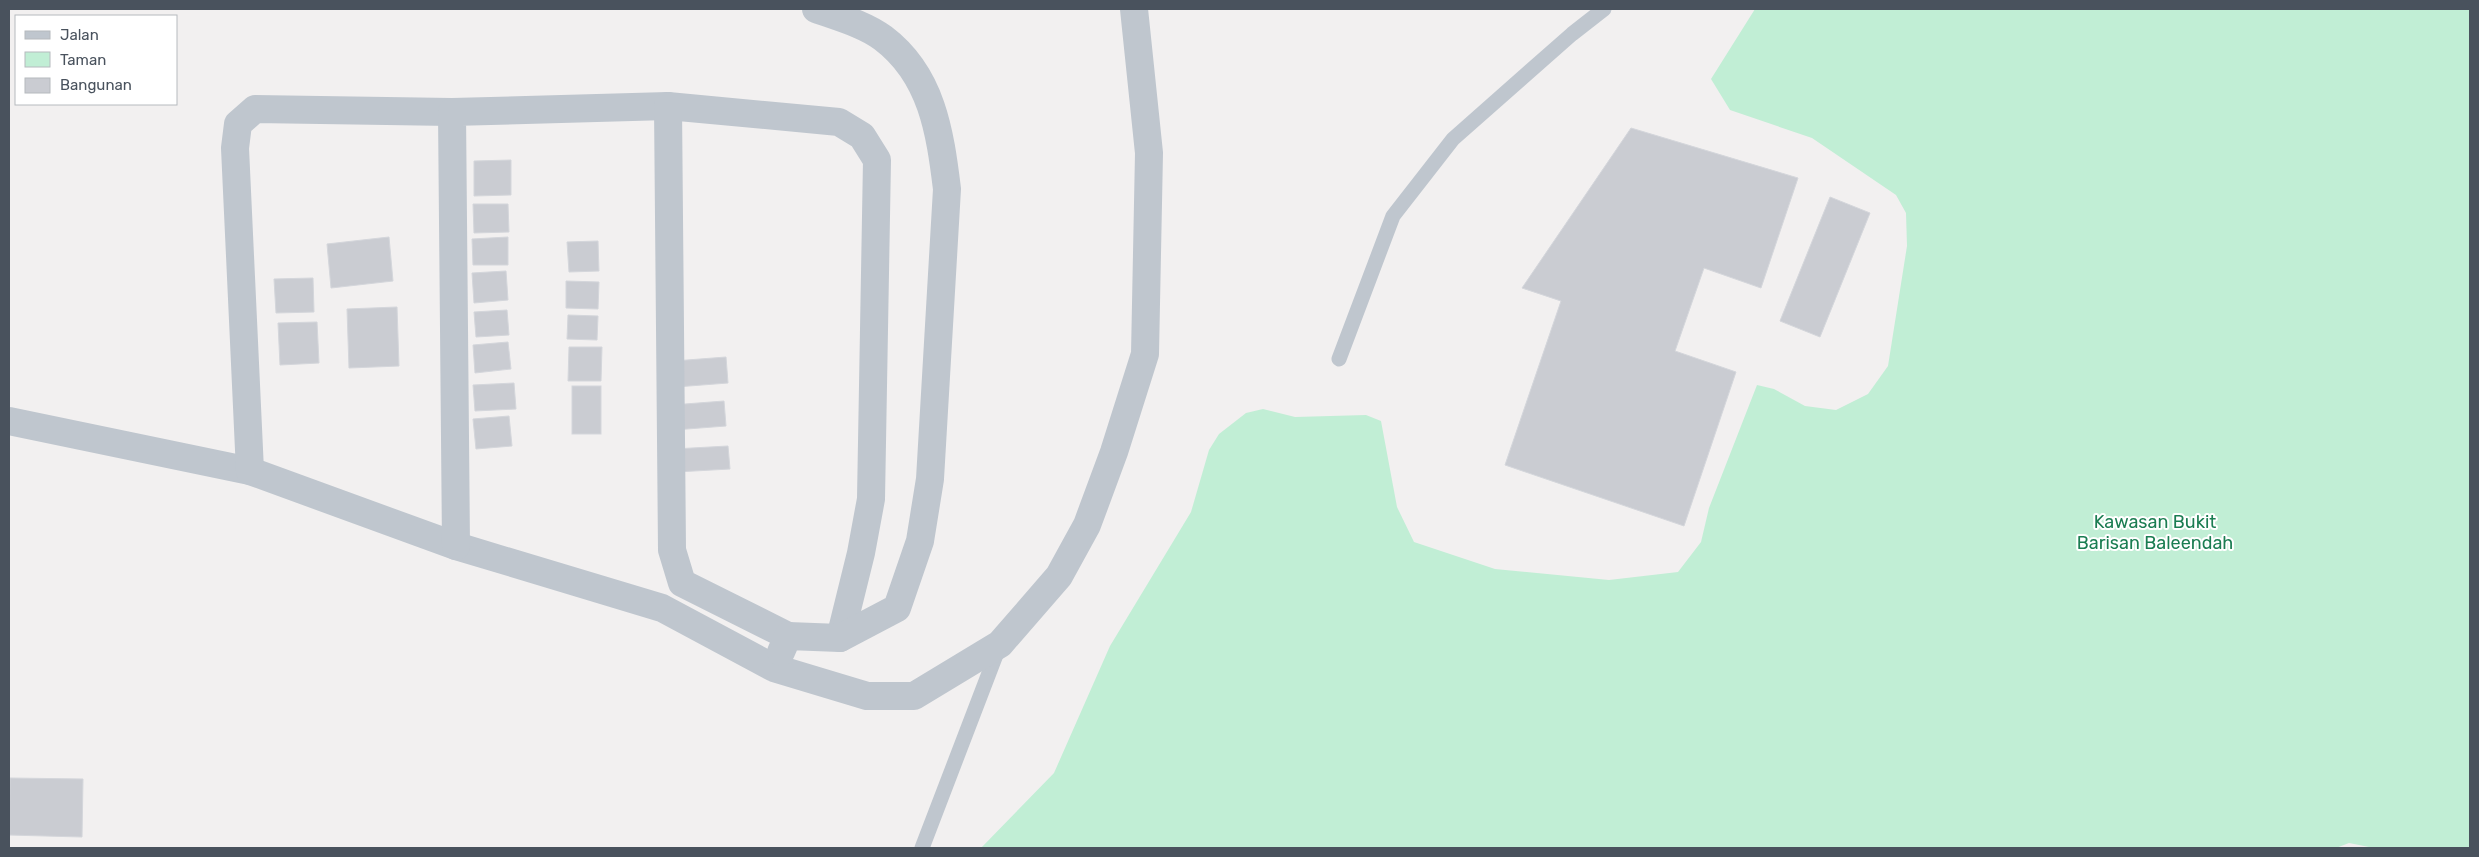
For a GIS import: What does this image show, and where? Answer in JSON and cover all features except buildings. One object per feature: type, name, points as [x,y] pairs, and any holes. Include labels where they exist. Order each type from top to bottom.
[{"type":"street","points":[[668,106],[672,550],[682,583],[788,636],[840,638],[897,608],[920,541],[930,478],[947,189],[942,144],[927,90],[907,61],[882,38],[847,20],[816,9]]},
{"type":"street","points":[[9,422],[250,471],[456,546],[662,608],[774,668],[868,696],[914,696],[1000,644],[1060,576],[1087,525],[1114,452],[1145,354],[1149,152],[1134,9]]},
{"type":"street","points":[[250,471],[235,148],[238,124],[255,109],[452,112],[668,106],[839,122],[862,136],[877,160],[871,499],[861,553],[840,638]]},
{"type":"street","points":[[452,112],[456,546]]},
{"type":"street","points":[[774,668],[788,636]]},
{"type":"lane","points":[[1339,360],[1393,216],[1453,139],[1572,34],[1604,9]]},
{"type":"lane","points":[[922,848],[1000,644]]},
{"type":"green space","name":"Kawasan Bukit Barisan Baleendah","points":[[1755,9],[2470,9],[2470,848],[2374,848],[2349,843],[2336,848],[981,848],[1054,773],[1110,646],[1191,512],[1209,450],[1219,434],[1246,413],[1263,409],[1295,417],[1366,415],[1381,421],[1397,507],[1414,542],[1495,569],[1609,580],[1678,572],[1701,542],[1709,508],[1757,385],[1774,389],[1805,406],[1836,410],[1868,394],[1888,366],[1907,246],[1906,213],[1896,195],[1812,138],[1730,110],[1711,79]]}]
